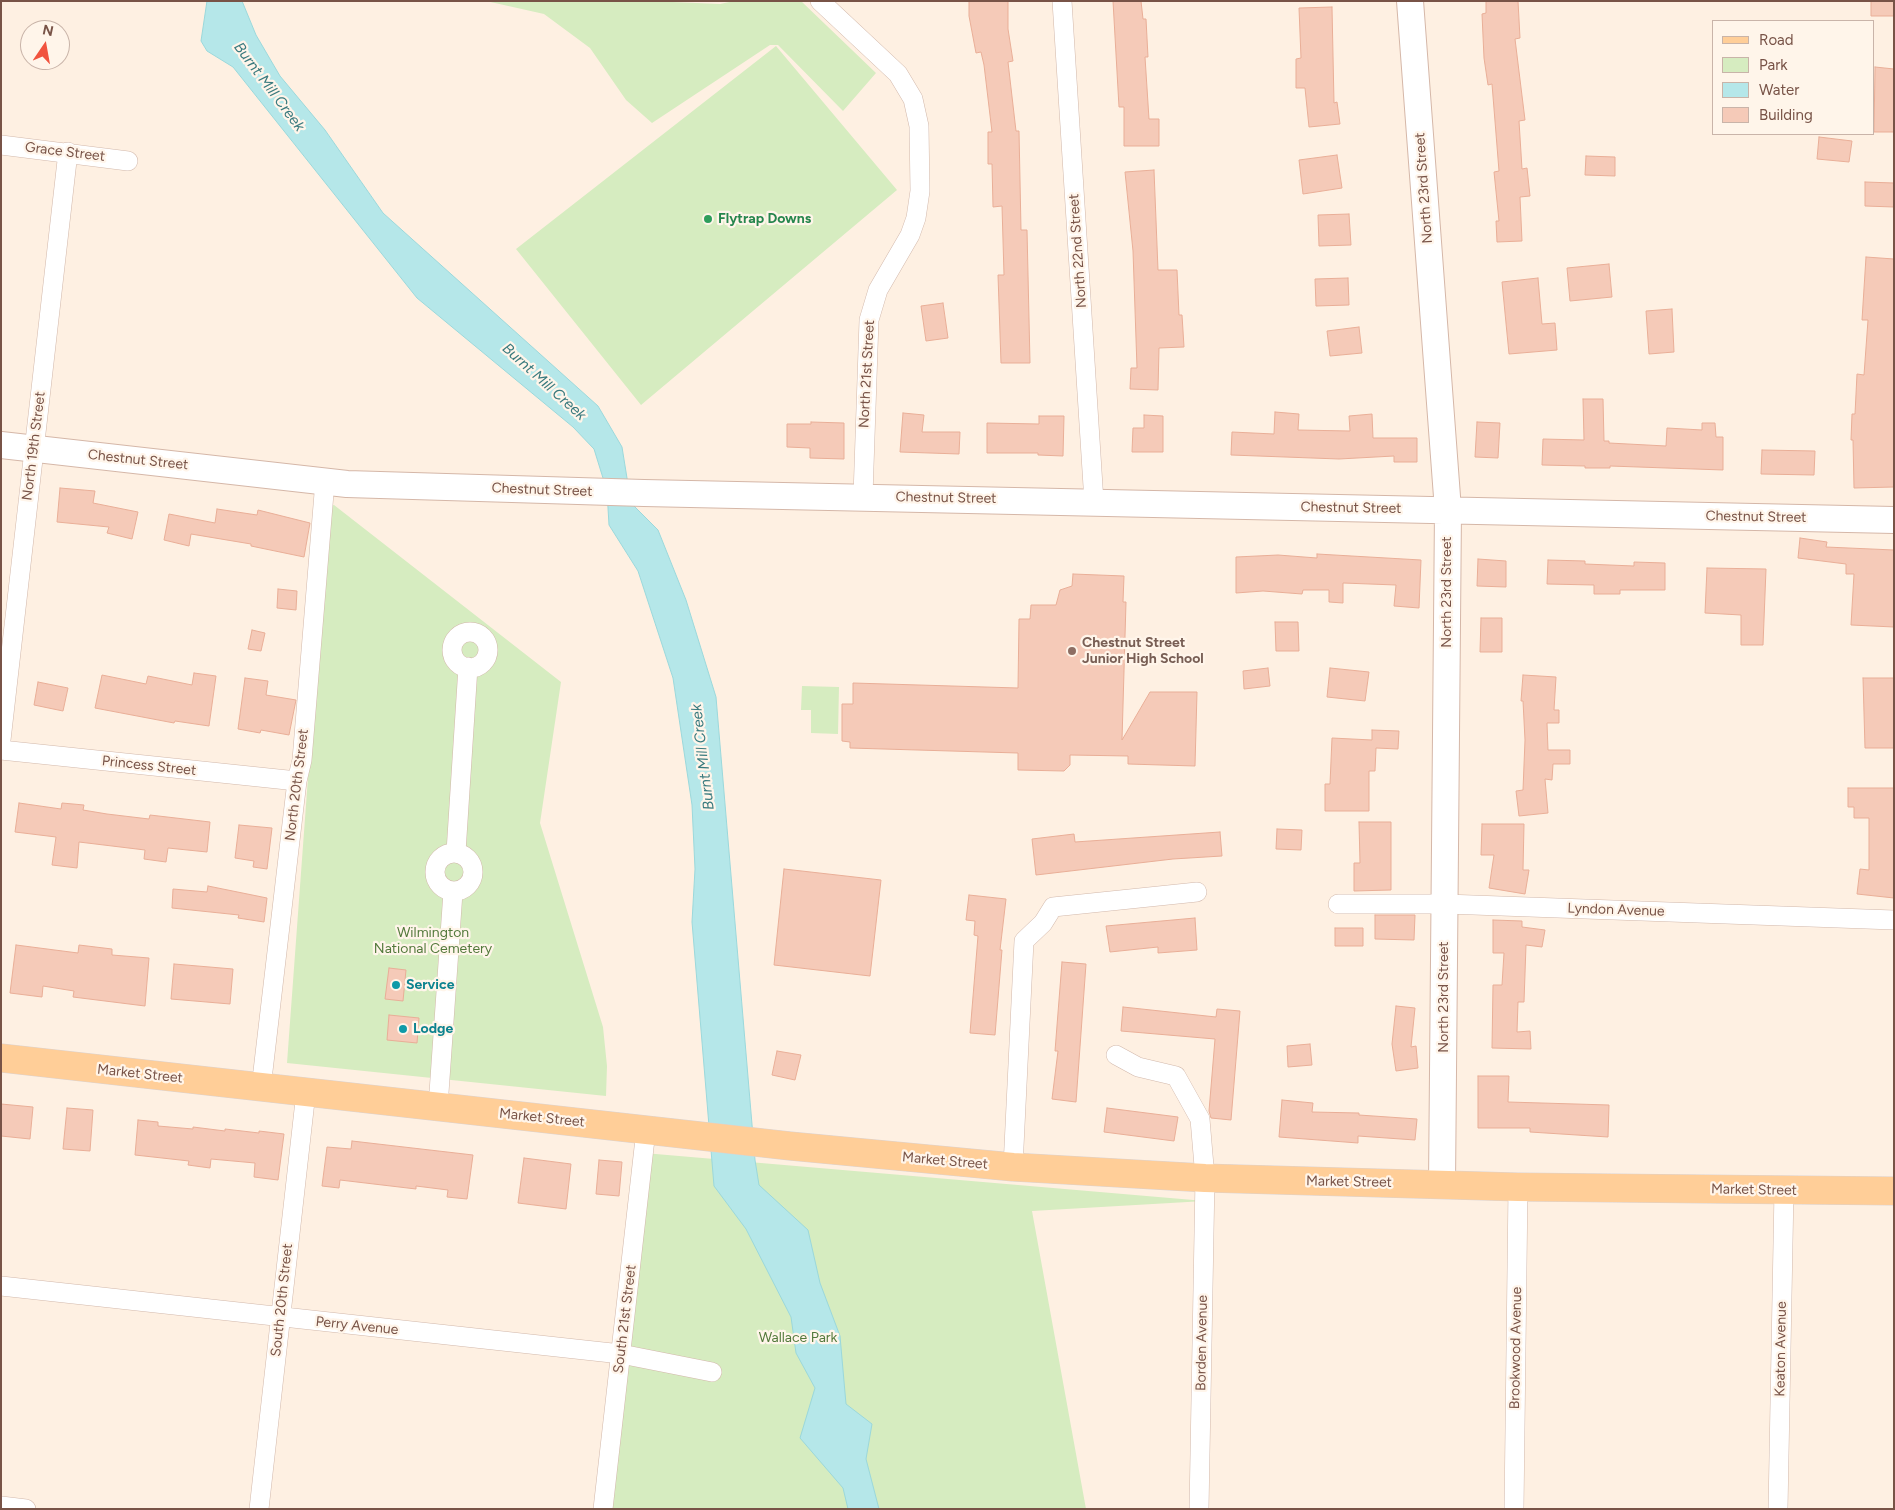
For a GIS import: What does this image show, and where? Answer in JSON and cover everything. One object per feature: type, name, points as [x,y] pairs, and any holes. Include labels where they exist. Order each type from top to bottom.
[{"type":"main road","name":"Market Street","points":[[1,1058],[832,1151],[1013,1167],[1205,1178],[1518,1187],[1894,1191]]},
{"type":"street","name":"North 21st Street","points":[[820,1],[898,74],[913,98],[919,126],[920,191],[916,218],[910,235],[878,290],[869,320],[863,496]]},
{"type":"street","name":"North 22nd Street","points":[[1062,1],[1094,502]]},
{"type":"street","name":"North 23rd Street","points":[[1410,1],[1448,510],[1442,1184]]},
{"type":"street","name":"Grace Street","points":[[1,144],[128,161]]},
{"type":"street","name":"North 19th Street","points":[[1,740],[68,152]]},
{"type":"street","name":"Chestnut Street","points":[[1,445],[325,482],[579,491],[1894,520]]},
{"type":"street","name":"North 20th Street","points":[[261,1088],[297,781],[302,760],[314,635],[325,482]]},
{"type":"street","points":[[456,852],[468,667]]},
{"type":"street","name":"Princess Street","points":[[1,750],[297,781]]},
{"type":"street","points":[[456,852],[463,854],[472,863],[474,877],[466,888],[453,892],[442,887],[438,882],[435,870],[440,859],[456,852]]},
{"type":"street","points":[[438,1107],[453,892]]},
{"type":"street","points":[[1013,1167],[1024,941],[1043,923],[1053,907],[1197,892]]},
{"type":"street","name":"Lyndon Avenue","points":[[1338,904],[1445,904],[1894,920]]},
{"type":"street","name":"Borden Avenue","points":[[1116,1055],[1138,1067],[1176,1076],[1200,1119],[1205,1178],[1199,1509]]},
{"type":"street","name":"South 20th Street","points":[[258,1509],[306,1092]]},
{"type":"street","name":"South 21st Street","points":[[603,1509],[646,1130]]},
{"type":"street","name":"Brookwood Avenue","points":[[1514,1509],[1518,1187]]},
{"type":"street","name":"Keaton Avenue","points":[[1778,1509],[1784,1190]]},
{"type":"street","name":"Perry Avenue","points":[[1,1286],[621,1354],[712,1372]]},
{"type":"street","points":[[1,1506],[26,1509]]},
{"type":"green space","points":[[486,1],[649,1],[720,4],[734,1],[801,1],[876,73],[843,111],[778,45],[770,45],[652,123],[626,100],[590,48],[544,14]]},
{"type":"green space","name":"Flytrap Downs","points":[[776,46],[897,190],[641,405],[516,249]]},
{"type":"green space","name":"Wilmington National Cemetery","points":[[334,505],[561,682],[540,823],[603,1027],[607,1066],[606,1096],[287,1063],[328,506]]},
{"type":"green space","points":[[802,686],[839,687],[838,734],[811,733],[811,710],[801,710]]},
{"type":"green space","name":"Wallace Park","points":[[644,1153],[1205,1201],[1032,1211],[1086,1509],[603,1509]]},
{"type":"water","name":"Burnt Mill Creek","points":[[207,1],[242,1],[256,35],[280,76],[325,130],[383,213],[598,406],[622,447],[631,503],[658,530],[686,600],[716,697],[755,1160],[759,1185],[808,1230],[820,1283],[840,1336],[846,1404],[872,1424],[866,1459],[879,1509],[848,1509],[843,1488],[800,1438],[815,1388],[796,1353],[791,1317],[746,1229],[714,1186],[692,922],[695,869],[692,805],[673,678],[638,571],[609,525],[607,491],[594,449],[573,427],[417,298],[233,67],[207,51],[201,41]]},
{"type":"building","points":[[969,1],[1008,1],[1008,29],[1013,61],[1008,62],[1016,131],[1019,131],[1021,230],[1027,230],[1030,363],[1001,363],[998,275],[1004,275],[1002,206],[993,207],[992,164],[988,164],[988,132],[992,132],[984,65],[981,52],[976,53],[969,16]]},
{"type":"building","points":[[1113,1],[1141,1],[1143,19],[1146,19],[1148,57],[1145,57],[1149,119],[1159,119],[1159,146],[1124,146],[1124,107],[1119,107]]},
{"type":"building","points":[[1486,1],[1518,1],[1520,38],[1515,39],[1525,120],[1519,121],[1522,169],[1527,168],[1530,196],[1520,197],[1522,241],[1497,242],[1496,221],[1499,221],[1494,172],[1499,171],[1492,84],[1488,85],[1484,58],[1482,14],[1486,13]]},
{"type":"building","points":[[1871,1],[1894,1],[1894,16],[1871,16]]},
{"type":"building","points":[[1332,7],[1334,103],[1337,102],[1340,124],[1309,127],[1305,88],[1296,88],[1296,59],[1301,58],[1299,8]]},
{"type":"building","points":[[1875,67],[1894,69],[1894,132],[1875,132]]},
{"type":"building","points":[[1819,137],[1852,141],[1849,162],[1817,159]]},
{"type":"building","points":[[1337,155],[1342,188],[1303,194],[1299,160]]},
{"type":"building","points":[[1586,156],[1615,157],[1615,176],[1585,175]]},
{"type":"building","points":[[1154,170],[1158,270],[1177,270],[1179,315],[1182,315],[1184,347],[1159,348],[1158,390],[1130,389],[1131,368],[1137,368],[1133,251],[1125,172]]},
{"type":"building","points":[[1865,182],[1894,183],[1894,207],[1865,206]]},
{"type":"building","points":[[1349,214],[1351,245],[1319,246],[1318,215]]},
{"type":"building","points":[[1866,257],[1894,259],[1894,487],[1854,488],[1853,440],[1851,440],[1852,414],[1855,414],[1857,374],[1864,375],[1868,320],[1862,320]]},
{"type":"building","points":[[1609,264],[1612,297],[1570,301],[1567,268]]},
{"type":"building","points":[[1348,278],[1349,305],[1316,306],[1315,279]]},
{"type":"building","points":[[1538,278],[1542,324],[1555,323],[1557,350],[1509,354],[1502,282]]},
{"type":"building","points":[[943,303],[948,338],[926,341],[921,306]]},
{"type":"building","points":[[1672,309],[1674,352],[1649,354],[1646,311]]},
{"type":"building","points":[[1359,327],[1362,353],[1330,356],[1327,331]]},
{"type":"building","points":[[1583,399],[1603,399],[1604,441],[1609,441],[1609,443],[1666,446],[1667,428],[1702,430],[1702,423],[1715,423],[1716,437],[1723,437],[1723,470],[1610,466],[1610,468],[1585,468],[1585,466],[1542,465],[1543,439],[1584,440]]},
{"type":"building","points":[[1275,412],[1299,414],[1298,430],[1350,431],[1349,416],[1372,414],[1373,438],[1417,438],[1417,462],[1394,462],[1394,456],[1339,459],[1231,455],[1232,432],[1274,434]]},
{"type":"building","points":[[903,413],[924,415],[922,432],[960,432],[959,454],[900,452]]},
{"type":"building","points":[[1144,415],[1163,416],[1163,452],[1132,452],[1133,428],[1144,428]]},
{"type":"building","points":[[1039,416],[1064,416],[1063,456],[1038,455],[1038,453],[987,453],[987,423],[1039,424]]},
{"type":"building","points":[[811,422],[844,423],[844,459],[810,458],[810,448],[787,447],[787,424],[811,424]]},
{"type":"building","points":[[1477,422],[1500,423],[1498,458],[1475,457]]},
{"type":"building","points":[[1762,450],[1815,451],[1814,475],[1761,474]]},
{"type":"building","points":[[60,488],[95,491],[93,503],[138,512],[132,539],[107,533],[109,527],[57,522]]},
{"type":"building","points":[[217,509],[257,515],[258,510],[310,523],[304,557],[251,546],[251,544],[191,534],[189,546],[164,540],[169,514],[215,523]]},
{"type":"building","points":[[1800,538],[1827,542],[1826,547],[1894,550],[1894,627],[1851,625],[1854,574],[1846,574],[1846,564],[1798,558]]},
{"type":"building","points":[[1317,554],[1421,560],[1419,608],[1394,606],[1396,585],[1343,583],[1343,603],[1329,602],[1329,590],[1303,590],[1302,594],[1263,591],[1236,593],[1236,557],[1278,555],[1317,558]]},
{"type":"building","points":[[1478,559],[1506,561],[1506,587],[1477,586]]},
{"type":"building","points":[[1548,560],[1585,561],[1585,564],[1634,566],[1634,562],[1665,563],[1665,590],[1620,590],[1620,594],[1594,594],[1594,585],[1547,584]]},
{"type":"building","points":[[1707,568],[1766,569],[1763,645],[1741,645],[1741,615],[1705,613]]},
{"type":"building","name":"Chestnut Street Junior High School","points":[[1073,574],[1124,576],[1123,602],[1126,602],[1122,740],[1150,692],[1197,692],[1195,766],[1128,764],[1128,756],[1070,755],[1070,765],[1064,771],[1018,770],[1018,753],[850,748],[850,742],[842,741],[842,704],[853,704],[853,683],[1018,688],[1019,619],[1030,619],[1031,605],[1056,605],[1060,590],[1072,586]]},
{"type":"building","points":[[278,589],[297,591],[296,610],[277,608]]},
{"type":"building","points":[[1481,618],[1502,618],[1502,652],[1480,652]]},
{"type":"building","points":[[1275,622],[1298,622],[1299,651],[1276,651]]},
{"type":"building","points":[[252,630],[265,633],[261,651],[248,649]]},
{"type":"building","points":[[1268,668],[1270,686],[1244,689],[1243,671]]},
{"type":"building","points":[[1330,668],[1369,672],[1365,701],[1327,697]]},
{"type":"building","points":[[194,673],[216,676],[209,726],[175,721],[174,723],[95,708],[102,675],[146,684],[148,676],[192,685]]},
{"type":"building","points":[[1523,675],[1556,677],[1554,710],[1559,710],[1559,723],[1547,723],[1548,750],[1570,750],[1570,764],[1553,764],[1552,780],[1545,779],[1548,813],[1519,816],[1516,791],[1523,790],[1525,740],[1523,701],[1521,701]]},
{"type":"building","points":[[245,678],[268,681],[266,695],[296,700],[289,735],[261,730],[260,733],[238,729]]},
{"type":"building","points":[[1863,678],[1894,678],[1894,748],[1865,748]]},
{"type":"building","points":[[38,682],[68,688],[63,711],[34,705]]},
{"type":"building","points":[[1372,730],[1399,731],[1398,749],[1376,748],[1375,771],[1369,771],[1369,811],[1325,811],[1325,784],[1330,784],[1332,738],[1372,740]]},
{"type":"building","points":[[1848,788],[1894,788],[1894,898],[1857,894],[1860,869],[1869,870],[1869,818],[1854,818],[1854,807],[1848,807]]},
{"type":"building","points":[[19,803],[61,809],[62,803],[84,805],[83,810],[107,814],[149,819],[150,815],[210,822],[207,852],[168,848],[166,862],[144,859],[145,850],[79,842],[77,868],[52,865],[56,837],[15,832]]},
{"type":"building","points":[[1359,822],[1391,822],[1391,890],[1354,891],[1354,863],[1360,863]]},
{"type":"building","points":[[1482,824],[1524,824],[1523,870],[1529,870],[1525,894],[1489,888],[1494,855],[1481,855]]},
{"type":"building","points":[[239,825],[272,828],[267,869],[253,867],[254,861],[235,858]]},
{"type":"building","points":[[1277,829],[1302,830],[1301,850],[1276,849]]},
{"type":"building","points":[[1220,832],[1222,856],[1173,859],[1036,875],[1032,839],[1074,834],[1075,842]]},
{"type":"building","points":[[784,869],[881,880],[870,976],[774,965]]},
{"type":"building","points":[[208,886],[267,898],[264,922],[238,918],[239,915],[172,908],[173,889],[207,892]]},
{"type":"building","points":[[969,895],[1006,899],[1000,950],[1002,950],[995,1035],[970,1033],[978,936],[974,935],[975,921],[966,920]]},
{"type":"building","points":[[1375,915],[1415,915],[1414,940],[1375,939]]},
{"type":"building","points":[[1195,918],[1197,950],[1158,953],[1158,947],[1110,952],[1106,926]]},
{"type":"building","points":[[1493,920],[1522,921],[1522,927],[1545,930],[1542,947],[1526,945],[1524,1002],[1518,1002],[1517,1032],[1530,1031],[1531,1049],[1492,1048],[1493,985],[1502,985],[1504,953],[1493,953]]},
{"type":"building","points":[[1335,928],[1363,928],[1363,946],[1335,946]]},
{"type":"building","points":[[16,945],[78,953],[79,945],[112,949],[112,955],[149,958],[145,1006],[73,997],[74,991],[43,986],[42,997],[10,993]]},
{"type":"building","points":[[1062,962],[1086,964],[1076,1102],[1052,1099],[1058,1051],[1055,1051]]},
{"type":"building","points":[[174,964],[233,969],[230,1004],[171,999]]},
{"type":"building","name":"Service","points":[[389,968],[406,970],[403,1001],[385,999]]},
{"type":"building","points":[[1396,1006],[1415,1008],[1411,1047],[1416,1046],[1418,1068],[1396,1071],[1392,1044]]},
{"type":"building","points":[[1123,1007],[1216,1017],[1217,1009],[1240,1011],[1231,1120],[1211,1118],[1209,1111],[1215,1039],[1121,1031]]},
{"type":"building","name":"Lodge","points":[[389,1015],[419,1018],[417,1043],[387,1040]]},
{"type":"building","points":[[1310,1044],[1312,1065],[1288,1067],[1287,1046]]},
{"type":"building","points":[[777,1051],[801,1055],[795,1080],[772,1075]]},
{"type":"building","points":[[1478,1076],[1509,1076],[1508,1102],[1609,1105],[1608,1137],[1530,1132],[1530,1128],[1478,1128]]},
{"type":"building","points":[[1282,1100],[1313,1103],[1312,1112],[1359,1113],[1359,1115],[1417,1119],[1415,1140],[1358,1136],[1358,1143],[1279,1137]]},
{"type":"building","points":[[1,1104],[33,1107],[30,1139],[1,1136]]},
{"type":"building","points":[[67,1108],[93,1110],[90,1151],[63,1149]]},
{"type":"building","points":[[1107,1108],[1178,1117],[1174,1141],[1104,1132]]},
{"type":"building","points":[[138,1120],[158,1122],[158,1126],[284,1134],[278,1180],[254,1177],[255,1163],[211,1159],[210,1168],[188,1165],[189,1161],[135,1155]]},
{"type":"building","points":[[352,1141],[473,1155],[467,1199],[447,1197],[448,1190],[416,1186],[416,1189],[340,1180],[339,1188],[322,1186],[327,1147],[351,1149]]},
{"type":"building","points":[[524,1158],[571,1164],[566,1209],[518,1203]]},
{"type":"building","points":[[599,1160],[622,1162],[619,1196],[596,1194]]},
{"type":"place","name":"Flytrap Downs","points":[[708,219]]},
{"type":"place","name":"Chestnut Street Junior High School","points":[[1072,651]]},
{"type":"place","name":"Service","points":[[396,985]]},
{"type":"place","name":"Lodge","points":[[403,1029]]}]
